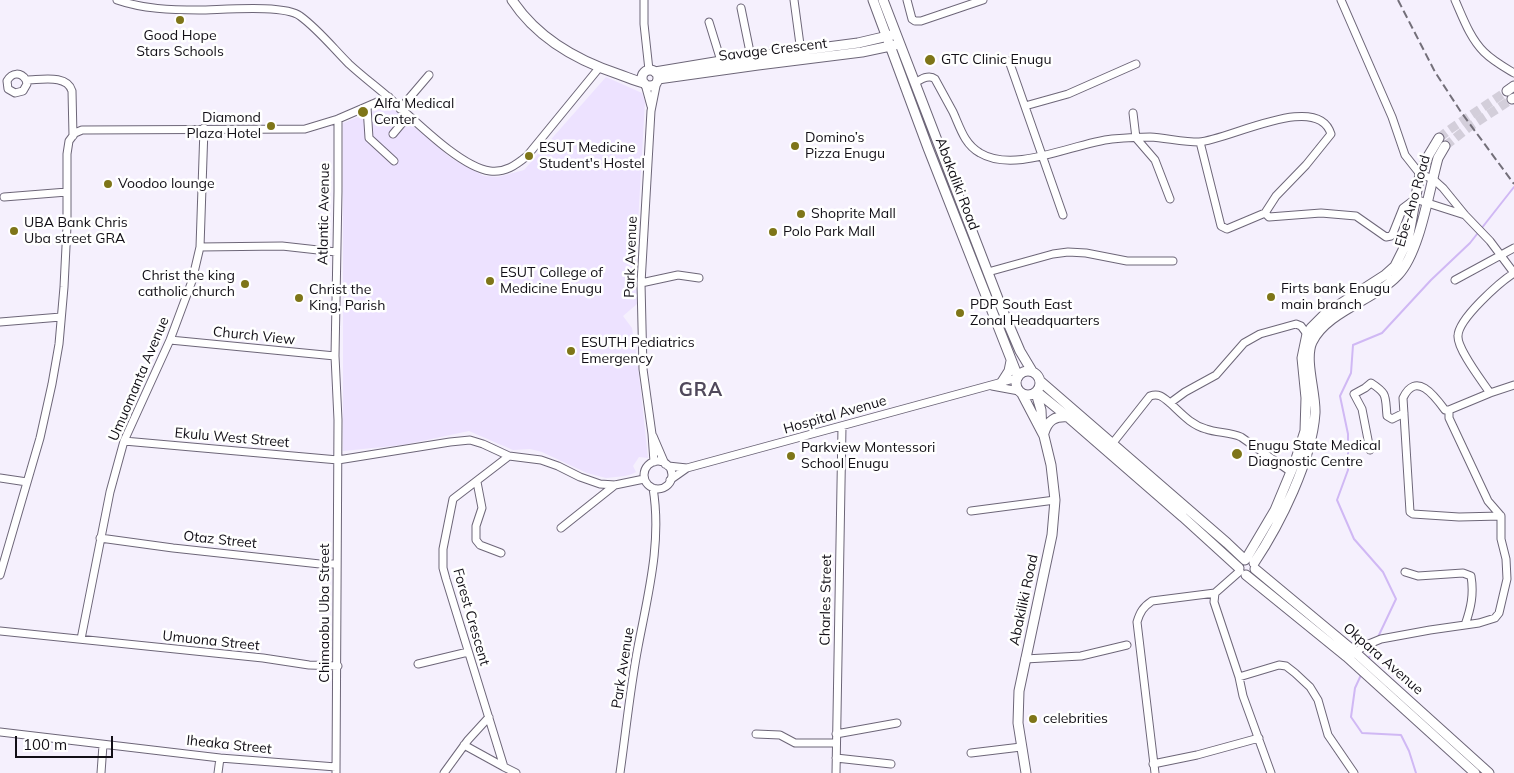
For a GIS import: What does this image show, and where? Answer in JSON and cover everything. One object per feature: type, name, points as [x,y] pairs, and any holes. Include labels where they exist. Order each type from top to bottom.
[{"type":"main road","points":[[512,0],[528,21],[548,39],[584,61],[652,86],[652,75]]},
{"type":"main road","name":"Abakaliki Road","points":[[874,0],[896,45],[928,148],[1017,378]]},
{"type":"main road","name":"Abakaliki Road","points":[[883,0],[892,35]]},
{"type":"main road","name":"Savage Crescent","points":[[690,71],[721,61],[801,52],[858,43],[892,35]]},
{"type":"main road","name":"Savage Crescent","points":[[652,75],[862,52],[896,45]]},
{"type":"main road","name":"Abakaliki Road","points":[[896,45],[915,83],[1020,351],[1032,371]]},
{"type":"main road","points":[[621,75],[652,75]]},
{"type":"main road","points":[[645,84],[642,78],[652,75]]},
{"type":"main road","name":"Ebe-Ano Road","points":[[1250,563],[1276,510],[1301,446],[1306,424],[1302,358],[1308,334],[1311,328],[1326,313],[1385,275],[1395,266],[1408,240],[1420,174],[1439,138]]},
{"type":"main road","name":"Ebe-Ano Road","points":[[1250,563],[1267,542],[1288,502],[1301,470],[1311,436],[1315,406],[1310,360],[1311,345],[1320,331],[1332,320],[1400,274],[1411,258],[1438,158],[1445,146]]},
{"type":"main road","points":[[965,242],[975,240]]},
{"type":"main road","points":[[1002,382],[1011,361]]},
{"type":"main road","points":[[1020,392],[1030,396],[1040,387],[1038,376],[1032,371],[1025,371],[1017,378],[1016,385],[1043,434]]},
{"type":"main road","name":"Okpara Avenue","points":[[1040,381],[1112,444],[1130,465],[1242,571],[1347,657],[1363,664],[1475,773]]},
{"type":"main road","points":[[1036,392],[1041,410],[1043,434]]},
{"type":"main road","name":"Okpara Avenue","points":[[1036,392],[1228,543],[1363,664],[1489,773]]},
{"type":"main road","points":[[1043,434],[1049,422],[1057,417],[1068,417]]},
{"type":"main road","name":"Abakiliki Road","points":[[1026,773],[1021,747],[1018,705],[1025,659],[1052,535],[1055,500],[1051,466],[1043,434]]},
{"type":"main road","points":[[1250,563],[1253,573],[1242,571],[1240,564],[1250,563]]},
{"type":"street","points":[[117,0],[136,6],[162,9],[269,9],[296,13],[350,65],[389,97],[408,116],[467,162],[485,170],[502,171],[516,166],[527,156],[599,68]]},
{"type":"street","name":"Park Avenue","points":[[644,0],[644,24],[652,75],[652,111],[641,283],[643,369],[652,434]]},
{"type":"street","points":[[794,0],[801,52]]},
{"type":"street","points":[[907,0],[912,18],[915,21],[921,21],[983,0]]},
{"type":"street","points":[[1341,0],[1392,117],[1405,155],[1420,174],[1432,179],[1457,204],[1490,241],[1514,273],[1488,293],[1461,327],[1458,335],[1460,346],[1490,393]]},
{"type":"street","points":[[1455,0],[1467,28],[1484,52],[1514,73]]},
{"type":"street","points":[[741,8],[751,57]]},
{"type":"street","points":[[709,22],[721,61]]},
{"type":"street","points":[[1009,61],[1063,215]]},
{"type":"street","points":[[1025,106],[1068,94],[1136,64]]},
{"type":"street","points":[[400,109],[429,75]]},
{"type":"street","points":[[915,83],[928,76],[933,77],[968,143],[981,154],[1004,161],[1041,155],[1111,139],[1149,137],[1200,142],[1287,117],[1311,116],[1328,126],[1331,134],[1306,165],[1276,196],[1265,213],[1227,229],[1222,228],[1200,142]]},
{"type":"street","points":[[26,80],[60,80],[70,85],[72,91],[73,136]]},
{"type":"street","points":[[645,84],[652,111]]},
{"type":"street","points":[[0,575],[40,438],[58,349],[64,287],[67,154],[69,141],[73,136],[82,130],[305,128],[338,120],[389,97]]},
{"type":"street","points":[[367,107],[369,138],[394,161]]},
{"type":"street","points":[[1132,113],[1136,138],[1155,160],[1170,199]]},
{"type":"street","points":[[393,134],[408,116]]},
{"type":"street","name":"Atlantic Avenue","points":[[338,120],[335,356],[338,460]]},
{"type":"street","name":"Umuomanta Avenue","points":[[81,639],[100,538],[124,441],[170,340],[192,281],[200,247],[204,128]]},
{"type":"street","points":[[4,197],[66,192]]},
{"type":"street","points":[[1265,213],[1269,216],[1321,212],[1356,216],[1386,238],[1393,233],[1403,208],[1415,199],[1465,215]]},
{"type":"street","points":[[200,247],[282,246],[336,252]]},
{"type":"street","points":[[1455,280],[1514,248]]},
{"type":"street","points":[[988,272],[1053,254],[1068,252],[1086,253],[1127,261],[1173,260]]},
{"type":"street","points":[[641,283],[678,276],[699,278]]},
{"type":"street","points":[[0,322],[61,317]]},
{"type":"street","points":[[1170,403],[1184,392],[1216,375],[1244,343],[1260,334],[1296,324],[1301,326],[1308,334]]},
{"type":"street","name":"Church View","points":[[170,340],[335,356]]},
{"type":"street","name":"Hospital Avenue","points":[[688,468],[1017,378]]},
{"type":"street","points":[[1370,450],[1362,409],[1354,394],[1371,383],[1382,390],[1385,395],[1387,416],[1392,419],[1404,413]]},
{"type":"street","points":[[1501,516],[1459,517],[1413,514],[1410,512],[1403,398],[1407,390],[1412,386],[1421,386],[1428,390],[1445,410],[1449,410],[1514,385]]},
{"type":"street","points":[[990,386],[1020,392]]},
{"type":"street","points":[[1112,444],[1150,396],[1156,394],[1162,396],[1196,426],[1207,430],[1233,433],[1291,472]]},
{"type":"street","points":[[1347,657],[1363,664],[1372,643],[1380,639],[1486,621],[1495,618],[1499,613],[1507,579],[1506,560],[1501,539],[1501,516],[1488,501],[1449,418],[1449,410]]},
{"type":"street","name":"Charles Street","points":[[836,773],[842,427]]},
{"type":"street","points":[[652,434],[654,462]]},
{"type":"street","points":[[652,434],[671,472],[670,480]]},
{"type":"street","name":"Ekulu West Street","points":[[124,441],[338,460],[470,440],[509,456],[542,460],[590,481],[615,485]]},
{"type":"street","name":"Forest Crescent","points":[[504,767],[446,579],[443,556],[453,499],[509,456]]},
{"type":"street","name":"Chimaobu Uba Street","points":[[336,770],[338,460]]},
{"type":"street","points":[[658,461],[666,465],[688,468],[661,488],[653,488],[644,479],[646,467],[658,461]]},
{"type":"street","points":[[0,478],[27,482]]},
{"type":"street","points":[[561,528],[615,485],[644,479]]},
{"type":"street","points":[[477,482],[482,508],[475,533],[476,540],[480,545],[502,553]]},
{"type":"street","points":[[653,488],[655,508]]},
{"type":"street","points":[[655,508],[661,488]]},
{"type":"street","points":[[971,512],[1055,500]]},
{"type":"street","name":"Park Avenue","points":[[620,773],[637,655],[654,567],[656,549],[655,508]]},
{"type":"street","name":"Otaz Street","points":[[100,538],[173,548],[320,564],[337,564]]},
{"type":"street","points":[[1155,773],[1137,622],[1144,607],[1152,601],[1215,593],[1242,571]]},
{"type":"street","points":[[1405,572],[1418,576],[1463,573],[1471,576],[1473,589],[1471,609],[1465,625]]},
{"type":"street","points":[[1215,593],[1214,602],[1239,677],[1243,696],[1271,773]]},
{"type":"street","name":"Umuona Street","points":[[0,631],[263,658],[309,665],[338,666]]},
{"type":"street","points":[[1025,659],[1081,656],[1127,645]]},
{"type":"street","points":[[418,664],[468,652]]},
{"type":"street","points":[[1239,677],[1279,665],[1286,666],[1295,672],[1310,687],[1318,700],[1328,735],[1354,773]]},
{"type":"street","points":[[444,773],[464,745],[489,718]]},
{"type":"street","points":[[836,734],[897,723]]},
{"type":"street","name":"Iheaka Street","points":[[0,732],[336,770]]},
{"type":"street","points":[[756,734],[780,735],[795,743],[836,743]]},
{"type":"street","points":[[1153,764],[1197,755],[1259,738]]},
{"type":"street","points":[[100,773],[103,745]]},
{"type":"street","points":[[464,745],[516,773]]},
{"type":"street","points":[[971,754],[1021,747]]},
{"type":"street","points":[[218,773],[220,758]]},
{"type":"street","points":[[836,758],[891,764]]},
{"type":"shaded area","name":"ESUT College of Medicine Enugu","points":[[606,77],[642,93],[645,102],[636,258],[637,304],[623,316],[632,328],[648,458],[639,457],[633,466],[636,472],[632,474],[606,478],[587,473],[542,452],[530,449],[513,450],[469,431],[403,445],[343,451],[343,123],[386,106],[391,107],[451,158],[484,176],[498,177],[524,170]]},
{"type":"waterway","points":[[1378,637],[1396,599],[1383,572],[1354,539],[1337,500],[1348,470],[1348,434],[1340,396],[1351,373],[1353,345],[1382,333],[1431,280],[1470,243],[1514,187]]},
{"type":"waterway","points":[[1368,660],[1375,643]]},
{"type":"waterway","points":[[1361,675],[1355,688],[1351,717],[1362,733],[1401,735],[1409,751],[1416,773]]},
{"type":"tunnel","points":[[1439,138],[1507,91]]},
{"type":"tunnel","points":[[1445,146],[1468,128],[1512,99]]},
{"type":"railway","points":[[1398,0],[1435,72],[1461,112],[1514,184]]},
{"type":"place","name":"Good Hope Stars Schools","points":[[180,20]]},
{"type":"place","name":"GTC Clinic Enugu","points":[[930,60]]},
{"type":"place","name":"Alfa Medical Center","points":[[363,112]]},
{"type":"place","name":"Diamond Plaza Hotel","points":[[271,126]]},
{"type":"place","name":"Domino’s Pizza Enugu","points":[[795,146]]},
{"type":"place","name":"ESUT Medicine Student's Hostel","points":[[529,156]]},
{"type":"place","name":"Voodoo lounge","points":[[108,184]]},
{"type":"place","name":"Shoprite Mall","points":[[801,214]]},
{"type":"place","name":"UBA Bank Chris Uba street GRA","points":[[14,231]]},
{"type":"place","name":"Polo Park Mall","points":[[773,232]]},
{"type":"place","name":"ESUT College of Medicine Enugu","points":[[490,281]]},
{"type":"place","name":"Christ the king catholic church","points":[[245,284]]},
{"type":"place","name":"Firts bank Enugu main branch","points":[[1271,297]]},
{"type":"place","name":"Christ the King, Parish","points":[[299,298]]},
{"type":"place","name":"PDP South East Zonal Headquarters","points":[[960,313]]},
{"type":"place","name":"ESUTH Pediatrics Emergency","points":[[571,351]]},
{"type":"place","name":"Enugu State Medical Diagnostic Centre","points":[[1237,454]]},
{"type":"place","name":"Parkview Montessori School Enugu","points":[[791,456]]},
{"type":"place","name":"celebrities","points":[[1033,719]]},
{"type":"district","name":"GRA","points":[[701,390]]}]
